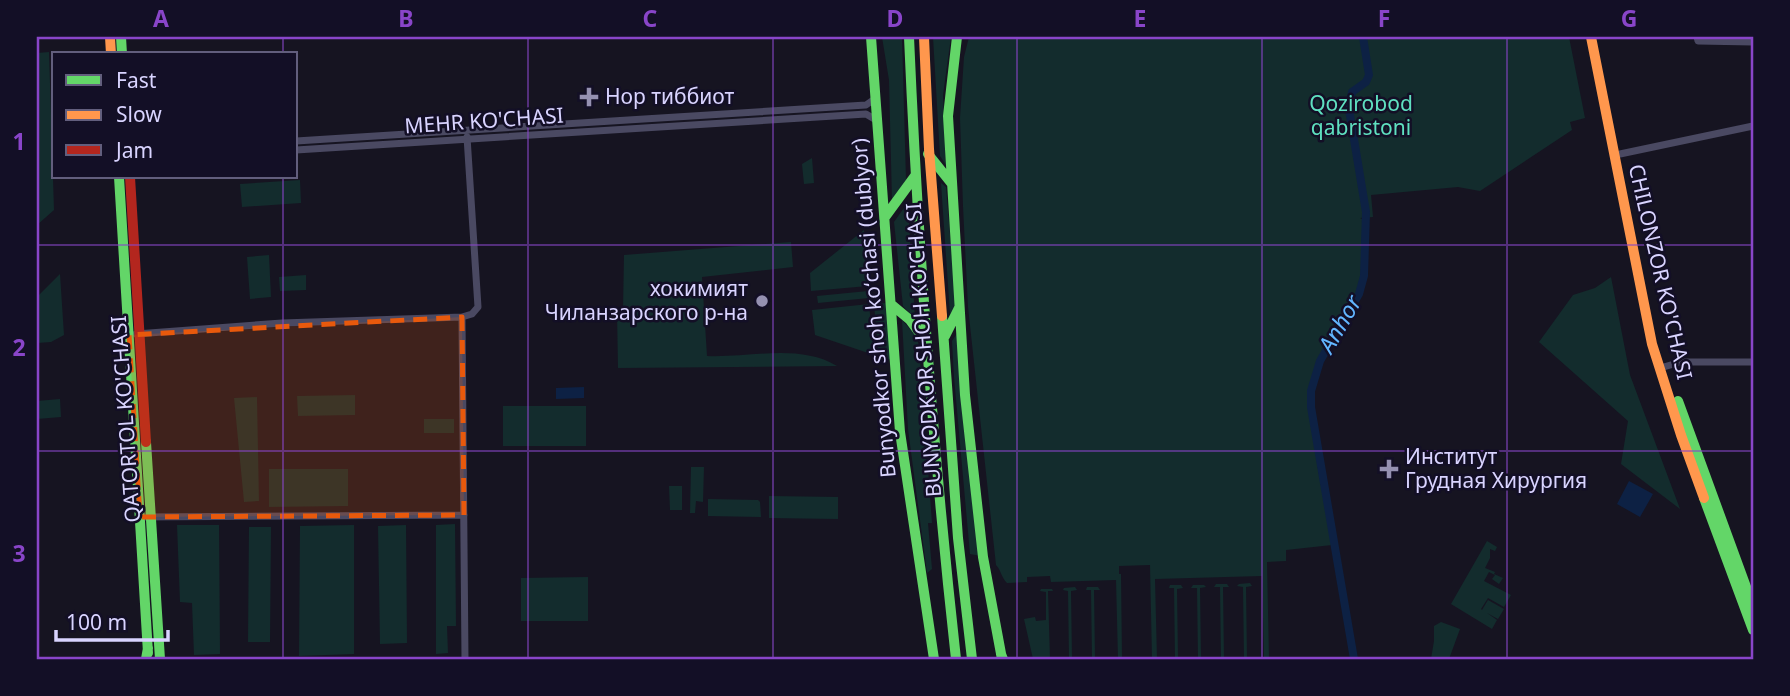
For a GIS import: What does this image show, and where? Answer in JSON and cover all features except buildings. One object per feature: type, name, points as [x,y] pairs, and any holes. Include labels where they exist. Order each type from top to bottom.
[{"type":"main road","name":"Bunyodkor shoh koʻchasi (dublyor)","points":[[872,37],[900,432],[934,659]]},
{"type":"main road","name":"BUNYODKOR SHOH KO'CHASI","points":[[909,37],[915,176],[952,637],[956,659]]},
{"type":"main road","name":"BUNYODKOR SHOH KO'CHASI","points":[[924,37],[928,153],[958,542],[972,659]]},
{"type":"main road","points":[[957,37],[948,116],[959,308],[965,395],[983,558],[999,641],[999,658]]},
{"type":"main road","name":"CHILONZOR KO'CHASI","points":[[1591,37],[1663,367],[1681,435],[1753,630]]},
{"type":"main road","name":"CHILONZOR KO'CHASI","points":[[1597,37],[1617,155]]},
{"type":"main road","points":[[928,153],[951,184]]},
{"type":"main road","points":[[885,217],[915,176]]},
{"type":"main road","name":"QATORTOL KO'CHASI","points":[[119,178],[160,659]]},
{"type":"main road","name":"QATORTOL KO'CHASI","points":[[130,178],[134,334]]},
{"type":"main road","points":[[892,304],[928,344]]},
{"type":"main road","points":[[944,336],[959,308]]},
{"type":"main road","name":"CHILONZOR KO'CHASI","points":[[1663,367],[1753,606]]},
{"type":"main road","name":"QATORTOL KO'CHASI","points":[[146,517],[148,656]]},
{"type":"street","points":[[1697,37],[1698,41],[1753,42]]},
{"type":"street","name":"MEHR KO'CHASI","points":[[298,150],[866,110],[877,98]]},
{"type":"street","name":"MEHR KO'CHASI","points":[[298,141],[624,120],[866,110]]},
{"type":"street","points":[[866,110],[879,125]]},
{"type":"street","points":[[624,120],[625,129]]},
{"type":"street","points":[[610,121],[611,130]]},
{"type":"street","points":[[1617,155],[1753,126]]},
{"type":"street","points":[[134,334],[282,323],[462,317],[472,314],[478,307],[470,130]]},
{"type":"street","points":[[383,135],[383,145]]},
{"type":"street","points":[[462,317],[465,659]]},
{"type":"street","points":[[1663,367],[1681,362],[1753,362]]},
{"type":"street","points":[[146,517],[464,515]]},
{"type":"highlighted area","points":[[462,317],[464,515],[140,517],[129,335]]},
{"type":"green space","points":[[882,37],[902,37],[906,180],[892,201],[889,80]]},
{"type":"green space","points":[[933,37],[951,37],[943,95],[946,165],[940,156]]},
{"type":"green space","name":"Qozirobod qabristoni","points":[[969,37],[1569,37],[1585,118],[1570,122],[1572,130],[1480,191],[1458,187],[1371,195],[1373,217],[1360,218],[1366,221],[1362,285],[1323,353],[1312,392],[1313,435],[1332,545],[1286,550],[1286,561],[1267,562],[1269,659],[1264,659],[1262,576],[1155,579],[1157,659],[1152,659],[1150,565],[1119,566],[1122,659],[1118,659],[1116,580],[1051,582],[1050,576],[1027,577],[1027,582],[1007,583],[996,565],[968,307],[960,118],[964,57]]},
{"type":"green space","points":[[49,52],[54,210],[37,225],[37,53]]},
{"type":"green space","points":[[812,158],[814,183],[804,184],[802,164]]},
{"type":"green space","points":[[300,180],[301,203],[242,207],[240,184]]},
{"type":"green space","points":[[941,183],[946,187],[956,305],[950,314]]},
{"type":"green space","points":[[906,205],[915,319],[903,306],[894,222]]},
{"type":"green space","points":[[864,230],[868,286],[811,291],[810,273]]},
{"type":"green space","points":[[791,242],[793,267],[702,277],[707,356],[790,353],[822,359],[837,366],[618,368],[617,311],[623,310],[624,255]]},
{"type":"green space","points":[[269,255],[271,297],[250,299],[247,257]]},
{"type":"green space","points":[[60,274],[64,335],[51,342],[37,343],[37,297]]},
{"type":"green space","points":[[306,275],[306,290],[280,291],[279,277]]},
{"type":"green space","points":[[1611,277],[1630,375],[1680,509],[1621,464],[1628,421],[1539,342],[1573,295],[1595,288]]},
{"type":"green space","points":[[868,291],[869,298],[818,303],[817,296]]},
{"type":"green space","points":[[887,303],[892,359],[884,360],[878,350],[874,304]]},
{"type":"green space","points":[[869,304],[874,355],[815,335],[812,310]]},
{"type":"green space","points":[[902,320],[917,337],[919,347],[932,523],[928,523],[932,569],[927,573],[908,429]]},
{"type":"green space","points":[[958,332],[981,556],[970,554],[952,341]]},
{"type":"green space","points":[[355,395],[355,415],[298,416],[297,396]]},
{"type":"green space","points":[[257,397],[259,501],[244,502],[234,398]]},
{"type":"green space","points":[[60,399],[61,417],[37,419],[37,401]]},
{"type":"green space","points":[[503,406],[586,406],[586,446],[503,446]]},
{"type":"green space","points":[[424,419],[454,419],[454,433],[424,433]]},
{"type":"green space","points":[[691,467],[704,467],[703,502],[696,501],[695,513],[690,513]]},
{"type":"green space","points":[[269,469],[348,469],[348,506],[269,507]]},
{"type":"green space","points":[[669,486],[682,486],[682,510],[670,510]]},
{"type":"green space","points":[[769,496],[838,497],[838,519],[769,518]]},
{"type":"green space","points":[[708,499],[758,500],[761,517],[708,516]]},
{"type":"green space","points":[[455,524],[456,626],[447,626],[448,653],[436,654],[436,525]]},
{"type":"green space","points":[[177,525],[219,525],[220,654],[194,655],[192,603],[180,602]]},
{"type":"green space","points":[[354,525],[354,654],[299,656],[300,526]]},
{"type":"green space","points":[[406,525],[407,643],[380,644],[378,526]]},
{"type":"green space","points":[[249,527],[271,527],[270,642],[248,642]]},
{"type":"green space","points":[[1487,541],[1497,547],[1495,551],[1490,549],[1490,558],[1485,568],[1503,578],[1499,584],[1492,579],[1495,575],[1489,572],[1484,581],[1511,595],[1504,607],[1488,598],[1481,609],[1488,600],[1504,609],[1498,619],[1487,613],[1497,620],[1492,629],[1451,604]]},
{"type":"green space","points":[[588,577],[588,621],[521,621],[521,578]]},
{"type":"green space","points":[[1250,583],[1252,586],[1246,587],[1247,659],[1244,659],[1243,587],[1237,586]]},
{"type":"green space","points":[[1216,584],[1227,584],[1229,587],[1223,587],[1224,659],[1221,659],[1220,587],[1214,587]]},
{"type":"green space","points":[[1170,585],[1181,585],[1183,588],[1177,589],[1178,659],[1175,659],[1174,588],[1169,588]]},
{"type":"green space","points":[[1193,585],[1206,587],[1200,588],[1201,659],[1198,659],[1197,588],[1191,588]]},
{"type":"green space","points":[[1075,587],[1077,590],[1071,591],[1072,659],[1069,659],[1068,591],[1063,590]]},
{"type":"green space","points":[[1087,587],[1098,587],[1100,590],[1094,590],[1095,659],[1092,659],[1091,590],[1086,590]]},
{"type":"green space","points":[[1041,589],[1053,591],[1048,591],[1050,659],[1033,659],[1024,619],[1035,617],[1036,621],[1046,620],[1046,592],[1040,591]]},
{"type":"green space","points":[[1441,622],[1460,629],[1449,659],[1431,659],[1434,626]]},
{"type":"water","points":[[584,387],[584,398],[556,399],[556,388]]},
{"type":"water","points":[[1629,481],[1653,494],[1640,517],[1617,504]]},
{"type":"waterway","name":"Anhor","points":[[1354,659],[1311,407],[1311,391],[1320,361],[1359,294],[1364,276],[1366,212],[1349,109],[1352,92],[1366,82],[1369,75],[1363,37]]},
{"type":"traffic: fast","points":[[121,37],[122,52]]},
{"type":"traffic: fast","points":[[871,37],[900,432],[934,659]]},
{"type":"traffic: fast","points":[[909,37],[927,348],[956,659]]},
{"type":"traffic: fast","points":[[957,37],[948,116],[965,395],[983,557],[1002,659]]},
{"type":"traffic: fast","points":[[928,154],[952,184]]},
{"type":"traffic: fast","points":[[885,217],[915,176]]},
{"type":"traffic: fast","points":[[119,178],[148,653]]},
{"type":"traffic: fast","points":[[892,305],[910,320],[927,343]]},
{"type":"traffic: fast","points":[[945,336],[959,308]]},
{"type":"traffic: fast","points":[[942,316],[958,538],[972,659]]},
{"type":"traffic: fast","points":[[1678,401],[1753,606]]},
{"type":"traffic: fast","points":[[146,442],[160,659]]},
{"type":"traffic: fast","points":[[1704,498],[1753,630]]},
{"type":"traffic: fast","points":[[146,659],[148,648]]},
{"type":"traffic: fast","points":[[1001,654],[1003,659]]},
{"type":"traffic: slow","points":[[110,37],[111,52]]},
{"type":"traffic: slow","points":[[924,37],[929,149],[942,316]]},
{"type":"traffic: slow","points":[[1591,37],[1652,344],[1704,498]]},
{"type":"traffic: jam","points":[[130,178],[146,442]]},
{"type":"place","name":"Нор тиббиот","points":[[589,97]]},
{"type":"place","name":"хокимият Чиланзарского р-на","points":[[762,301]]},
{"type":"place","name":"Институт Грудная Хирургия","points":[[1389,469]]}]
